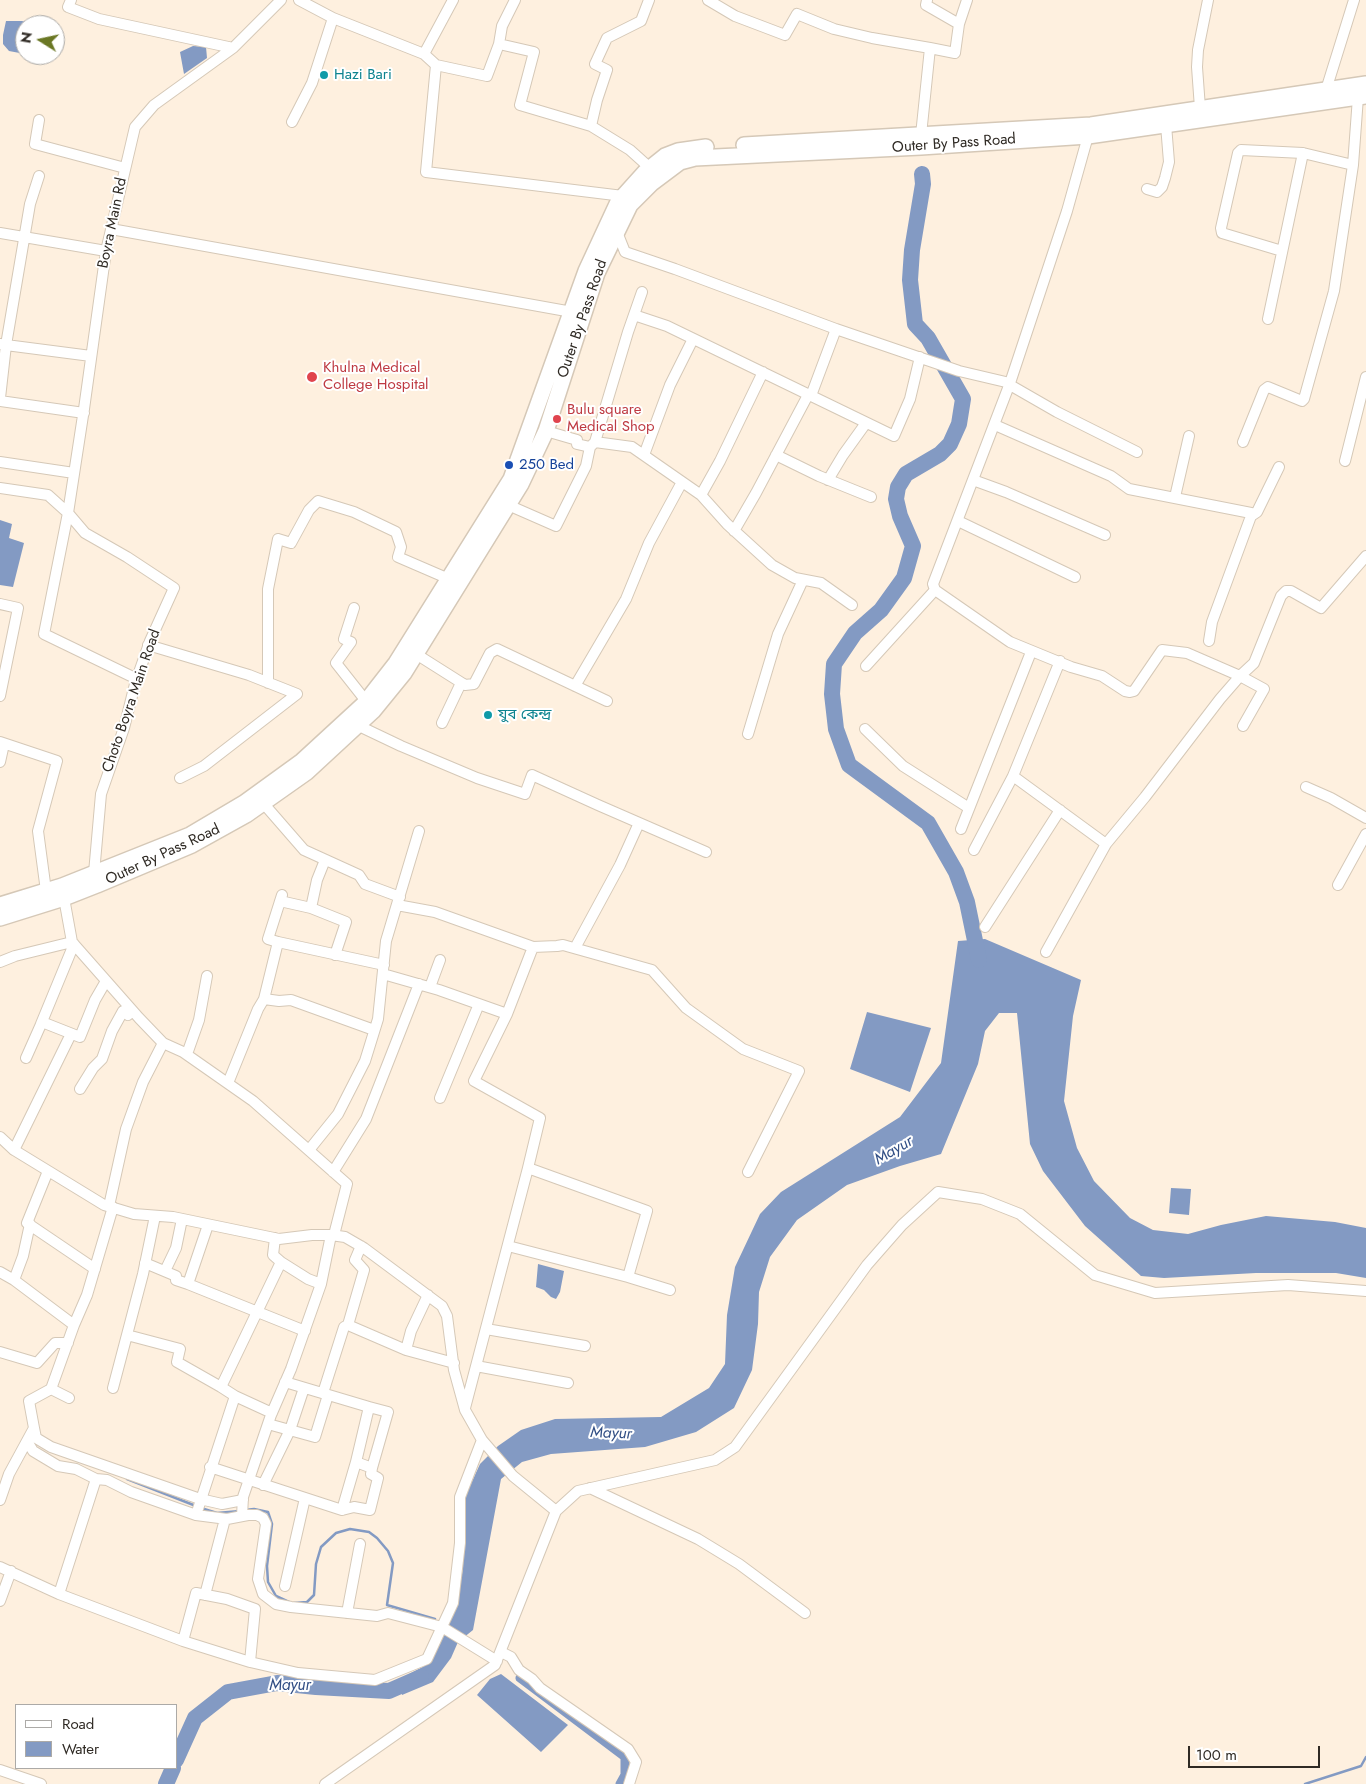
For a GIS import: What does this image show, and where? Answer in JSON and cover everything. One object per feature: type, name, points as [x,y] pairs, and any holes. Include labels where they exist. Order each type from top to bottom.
[{"type":"main road","name":"Outer By Pass Road","points":[[0,905],[46,891],[190,835],[244,803],[302,761],[366,701],[396,663],[510,479],[586,271],[618,202],[650,168],[665,156],[695,148],[1090,125],[1326,90],[1363,93]]},
{"type":"main road","name":"Outer By Pass Road","points":[[0,918],[64,898],[192,846],[264,804],[307,772],[374,711],[404,673],[521,484],[546,431],[597,274],[630,205],[652,183],[680,162],[695,158],[921,147],[1088,136],[1363,93]]},
{"type":"street","points":[[71,0],[68,8],[99,19],[232,48]]},
{"type":"street","name":"Boyra Main Rd","points":[[136,679],[44,634],[68,513],[106,252],[135,127],[154,106],[232,48],[281,0]]},
{"type":"street","points":[[299,0],[333,18],[424,54],[436,65],[487,76],[499,44],[502,26],[515,0]]},
{"type":"street","points":[[424,54],[454,0]]},
{"type":"street","points":[[591,126],[607,70],[596,64],[606,38],[641,21],[649,0]]},
{"type":"street","points":[[708,0],[735,16],[785,35],[797,14],[834,29],[955,53],[959,24],[967,0]]},
{"type":"street","points":[[926,0],[926,5],[959,24]]},
{"type":"street","points":[[1200,108],[1197,67],[1198,50],[1208,0]]},
{"type":"street","points":[[1326,90],[1354,0]]},
{"type":"street","points":[[292,122],[312,83],[333,18]]},
{"type":"street","points":[[499,44],[534,52],[520,105],[591,126],[630,150],[650,168]]},
{"type":"street","points":[[921,135],[930,48]]},
{"type":"street","points":[[436,65],[426,172],[623,196]]},
{"type":"street","points":[[1243,442],[1264,390],[1268,387],[1302,401],[1304,399],[1334,291],[1363,93]]},
{"type":"street","points":[[39,120],[34,144],[125,168]]},
{"type":"street","points":[[1147,189],[1157,192],[1162,187],[1165,178],[1169,162],[1166,125]]},
{"type":"street","points":[[1088,136],[1064,220],[1010,384],[933,584],[935,590],[1010,642],[1071,667],[1102,676],[1125,691],[1134,691],[1162,650],[1187,653],[1240,676],[1264,690],[1243,726]]},
{"type":"street","points":[[1282,251],[1222,233],[1221,228],[1238,152],[1241,150],[1303,153],[1353,165]]},
{"type":"street","points":[[1268,318],[1303,153]]},
{"type":"street","points":[[39,176],[30,204],[26,238],[3,345],[0,400],[84,413]]},
{"type":"street","points":[[111,229],[572,312]]},
{"type":"street","points":[[617,232],[625,252],[836,329],[959,370],[1010,384],[1057,412],[1137,452]]},
{"type":"street","points":[[0,234],[106,252]]},
{"type":"street","points":[[508,505],[556,526],[586,466],[642,292]]},
{"type":"street","points":[[634,315],[667,326],[894,436],[910,399],[920,357]]},
{"type":"street","points":[[734,531],[808,395],[812,393],[836,329]]},
{"type":"street","points":[[644,455],[670,385],[693,339]]},
{"type":"street","points":[[3,345],[91,356]]},
{"type":"street","points":[[701,495],[720,462],[763,372]]},
{"type":"street","points":[[1346,461],[1366,377]]},
{"type":"street","points":[[828,480],[866,423]]},
{"type":"street","points":[[995,425],[1111,476],[1129,489],[1251,513],[1251,516]]},
{"type":"street","points":[[546,431],[577,440],[577,444],[632,447],[701,495],[734,531],[772,564],[794,578],[821,583],[852,605]]},
{"type":"street","points":[[1175,497],[1189,436]]},
{"type":"street","points":[[776,455],[828,480],[871,497]]},
{"type":"street","points":[[0,462],[74,473]]},
{"type":"street","points":[[1209,641],[1212,622],[1251,516],[1260,507],[1279,467]]},
{"type":"street","points":[[973,480],[1006,492],[1105,535]]},
{"type":"street","points":[[574,686],[626,599],[648,543],[682,482]]},
{"type":"street","name":"Choto Boyra Main Road","points":[[0,488],[48,495],[68,513],[85,533],[127,557],[174,588],[148,645],[136,679],[124,728],[101,794],[94,873]]},
{"type":"street","points":[[268,683],[268,589],[278,539],[291,543],[309,510],[318,501],[354,512],[396,532],[401,547],[398,557],[449,579]]},
{"type":"street","points":[[958,521],[1075,577]]},
{"type":"street","points":[[1046,952],[1106,844],[1145,797],[1220,699],[1254,663],[1281,596],[1286,591],[1291,591],[1321,608],[1366,556]]},
{"type":"street","points":[[748,734],[778,634],[803,580]]},
{"type":"street","points":[[866,666],[935,590]]},
{"type":"street","points":[[0,604],[18,608],[0,696]]},
{"type":"street","points":[[354,608],[344,639],[351,642],[336,662],[366,701]]},
{"type":"street","points":[[148,645],[248,675],[297,694],[204,766],[180,778]]},
{"type":"street","points":[[416,654],[464,685],[474,684],[490,653],[497,649],[607,701]]},
{"type":"street","points":[[961,829],[1031,652]]},
{"type":"street","points":[[974,850],[1013,776],[1060,661]]},
{"type":"street","points":[[442,723],[461,683]]},
{"type":"street","points":[[359,726],[401,746],[478,778],[525,794],[532,775],[706,852]]},
{"type":"street","points":[[865,729],[903,766],[969,808]]},
{"type":"street","points":[[0,762],[2,743],[57,761],[38,831],[46,891]]},
{"type":"street","points":[[1013,776],[1106,844]]},
{"type":"street","points":[[1306,787],[1331,798],[1366,818]]},
{"type":"street","points":[[264,804],[304,850],[359,875],[365,884],[398,901],[435,912],[533,947],[563,945],[652,970],[686,1008],[743,1049],[799,1071],[748,1172]]},
{"type":"street","points":[[985,927],[1060,810]]},
{"type":"street","points":[[575,948],[620,865],[639,823]]},
{"type":"street","points":[[309,1150],[338,1114],[365,1061],[378,1019],[386,941],[419,832]]},
{"type":"street","points":[[1338,885],[1366,834]]},
{"type":"street","points":[[310,908],[317,880],[325,860]]},
{"type":"street","points":[[64,898],[73,943],[132,1011],[163,1043],[187,1054],[253,1101],[347,1184],[332,1235],[321,1284],[305,1331],[268,1424],[243,1501],[242,1516]]},
{"type":"street","points":[[335,955],[346,922],[281,898],[268,939],[335,955],[383,970],[506,1014]]},
{"type":"street","points":[[228,1083],[258,1009],[264,999],[278,942]]},
{"type":"street","points":[[0,962],[15,956],[73,943]]},
{"type":"street","points":[[26,1058],[73,943]]},
{"type":"street","points":[[465,1410],[540,1118],[474,1081],[506,1014],[533,947]]},
{"type":"street","points":[[430,987],[440,960]]},
{"type":"street","points":[[187,1054],[198,1020],[207,976]]},
{"type":"street","points":[[41,1024],[42,1022],[80,1037],[106,981]]},
{"type":"street","points":[[333,1172],[366,1119],[419,984]]},
{"type":"street","points":[[264,999],[279,1002],[290,1000],[374,1030]]},
{"type":"street","points":[[440,1098],[479,1004]]},
{"type":"street","points":[[80,1089],[92,1068],[102,1059],[112,1031],[123,1011],[128,1015],[132,1011]]},
{"type":"street","points":[[14,1150],[71,1034]]},
{"type":"street","points":[[163,1043],[142,1082],[126,1129],[111,1207],[87,1295],[51,1389],[29,1401],[36,1438],[51,1447],[199,1501],[222,1504],[243,1501]]},
{"type":"street","points":[[0,1137],[14,1150],[48,1171],[111,1207],[134,1214],[182,1219],[275,1238],[332,1235],[345,1237],[361,1246],[442,1306],[447,1316],[454,1363],[465,1410],[486,1443],[514,1476],[556,1511]]},
{"type":"street","points":[[528,1168],[647,1211],[628,1277]]},
{"type":"street","points":[[48,1171],[27,1223],[94,1269]]},
{"type":"street","points":[[325,1784],[495,1665],[556,1511],[578,1491],[715,1460],[735,1446],[867,1265],[902,1225],[938,1192],[982,1198],[1020,1214],[1095,1275],[1155,1293],[1288,1285],[1366,1291]]},
{"type":"street","points":[[113,1388],[155,1216]]},
{"type":"street","points":[[165,1271],[176,1248],[182,1219]]},
{"type":"street","points":[[14,1280],[23,1256],[30,1224]]},
{"type":"street","points":[[188,1284],[208,1224]]},
{"type":"street","points":[[275,1238],[273,1255],[308,1279],[321,1284]]},
{"type":"street","points":[[268,1424],[315,1437],[344,1327],[348,1325],[364,1270],[355,1260],[361,1246]]},
{"type":"street","points":[[508,1246],[628,1277],[670,1290]]},
{"type":"street","points":[[221,1387],[281,1262]]},
{"type":"street","points":[[145,1263],[176,1276],[176,1280],[305,1331]]},
{"type":"street","points":[[0,1272],[14,1280],[74,1325]]},
{"type":"street","points":[[406,1350],[411,1331],[428,1295]]},
{"type":"street","points":[[348,1325],[406,1350],[454,1363]]},
{"type":"street","points":[[486,1329],[585,1346]]},
{"type":"street","points":[[127,1335],[180,1349],[177,1362],[236,1396],[272,1413]]},
{"type":"street","points":[[0,1352],[37,1362],[56,1343],[68,1343]]},
{"type":"street","points":[[476,1366],[568,1383]]},
{"type":"street","points":[[210,1467],[342,1510],[354,1507],[370,1510],[378,1478],[371,1474],[372,1468],[388,1412],[285,1382]]},
{"type":"street","points":[[263,1485],[290,1430],[304,1388]]},
{"type":"street","points":[[51,1389],[69,1398]]},
{"type":"street","points":[[196,1515],[210,1467],[236,1396]]},
{"type":"street","points":[[342,1510],[369,1407]]},
{"type":"street","points":[[0,1500],[9,1474],[34,1428]]},
{"type":"street","points":[[27,1441],[33,1451],[58,1466],[76,1469],[96,1479],[107,1480],[132,1492],[196,1515],[225,1519],[257,1515],[263,1518],[266,1524],[258,1579],[263,1594],[276,1604],[377,1616],[388,1613],[443,1628],[499,1656],[511,1657],[519,1670],[532,1679],[540,1688],[628,1749],[636,1762],[628,1784]]},
{"type":"street","points":[[0,1566],[59,1594],[182,1641],[250,1662],[298,1673],[375,1680],[427,1660],[443,1628],[453,1603],[460,1543],[460,1497],[486,1443]]},
{"type":"street","points":[[356,1462],[372,1468]]},
{"type":"street","points":[[59,1594],[96,1479]]},
{"type":"street","points":[[590,1488],[698,1539],[739,1564],[805,1613]]},
{"type":"street","points":[[286,1586],[305,1498]]},
{"type":"street","points":[[206,1595],[225,1519]]},
{"type":"street","points":[[347,1613],[360,1544]]},
{"type":"street","points":[[0,1601],[11,1571]]},
{"type":"street","points":[[182,1641],[196,1593],[227,1599],[255,1609],[250,1662]]},
{"type":"street","points":[[0,1770],[41,1784]]},
{"type":"water","points":[[6,21],[15,21],[15,52],[9,51],[3,44]]},
{"type":"water","points":[[193,46],[206,47],[207,58],[184,74],[180,52]]},
{"type":"water","points":[[0,520],[12,524],[9,538],[24,543],[13,587],[0,585]]},
{"type":"water","points":[[985,939],[1081,980],[1073,1016],[1064,1101],[1077,1148],[1094,1181],[1130,1218],[1153,1230],[1188,1234],[1266,1216],[1335,1222],[1366,1228],[1366,1278],[1336,1273],[1256,1273],[1164,1278],[1141,1276],[1085,1226],[1043,1171],[1030,1144],[1017,1013],[999,1013],[985,1031],[978,1064],[941,1154],[847,1185],[797,1220],[770,1257],[759,1292],[758,1324],[752,1370],[734,1408],[696,1432],[645,1447],[551,1454],[522,1462],[501,1479],[473,1630],[458,1642],[451,1658],[433,1682],[402,1695],[400,1679],[430,1663],[457,1605],[463,1568],[464,1499],[480,1464],[498,1446],[521,1430],[555,1419],[661,1417],[709,1388],[725,1364],[727,1315],[735,1267],[760,1214],[781,1192],[900,1117],[941,1063],[958,941]]},
{"type":"water","points":[[867,1012],[931,1028],[910,1092],[850,1069]]},
{"type":"water","points":[[1171,1188],[1191,1189],[1189,1215],[1169,1213]]},
{"type":"water","points":[[538,1264],[564,1271],[560,1292],[556,1299],[544,1290],[536,1287]]},
{"type":"water","points":[[501,1674],[568,1725],[541,1752],[477,1695],[490,1679]]},
{"type":"waterway","points":[[922,174],[923,184],[912,250],[910,280],[915,324],[928,338],[963,399],[959,424],[950,444],[940,454],[906,474],[898,487],[896,499],[900,516],[913,546],[904,578],[881,610],[855,633],[834,664],[832,694],[836,729],[849,765],[928,823],[956,872],[967,902],[979,960]]},
{"type":"waterway","points":[[127,1479],[196,1506]]},
{"type":"waterway","points":[[201,1508],[217,1513],[240,1511]]},
{"type":"waterway","points":[[245,1510],[254,1509],[268,1512],[272,1524],[267,1566],[268,1582],[276,1596],[289,1602]]},
{"type":"waterway","points":[[294,1603],[307,1602],[314,1595],[316,1564],[321,1547],[336,1533],[350,1529],[369,1532],[388,1551],[393,1563],[387,1605],[435,1619]]},
{"type":"waterway","name":"Mayur","points":[[178,1756],[195,1718],[228,1692],[277,1683],[389,1691],[421,1677]]},
{"type":"waterway","points":[[520,1678],[625,1757],[625,1775],[620,1784]]},
{"type":"waterway","points":[[1305,1784],[1361,1766],[1366,1757]]},
{"type":"waterway","name":"Mayur","points":[[166,1784],[173,1769]]},
{"type":"place","name":"Hazi Bari","points":[[324,75]]},
{"type":"place","name":"Khulna Medical College Hospital","points":[[312,377]]},
{"type":"place","name":"Bulu square Medical Shop","points":[[557,419]]},
{"type":"place","name":"250 Bed","points":[[509,465]]},
{"type":"place","name":"যুব কেন্দ্র","points":[[488,715]]}]
